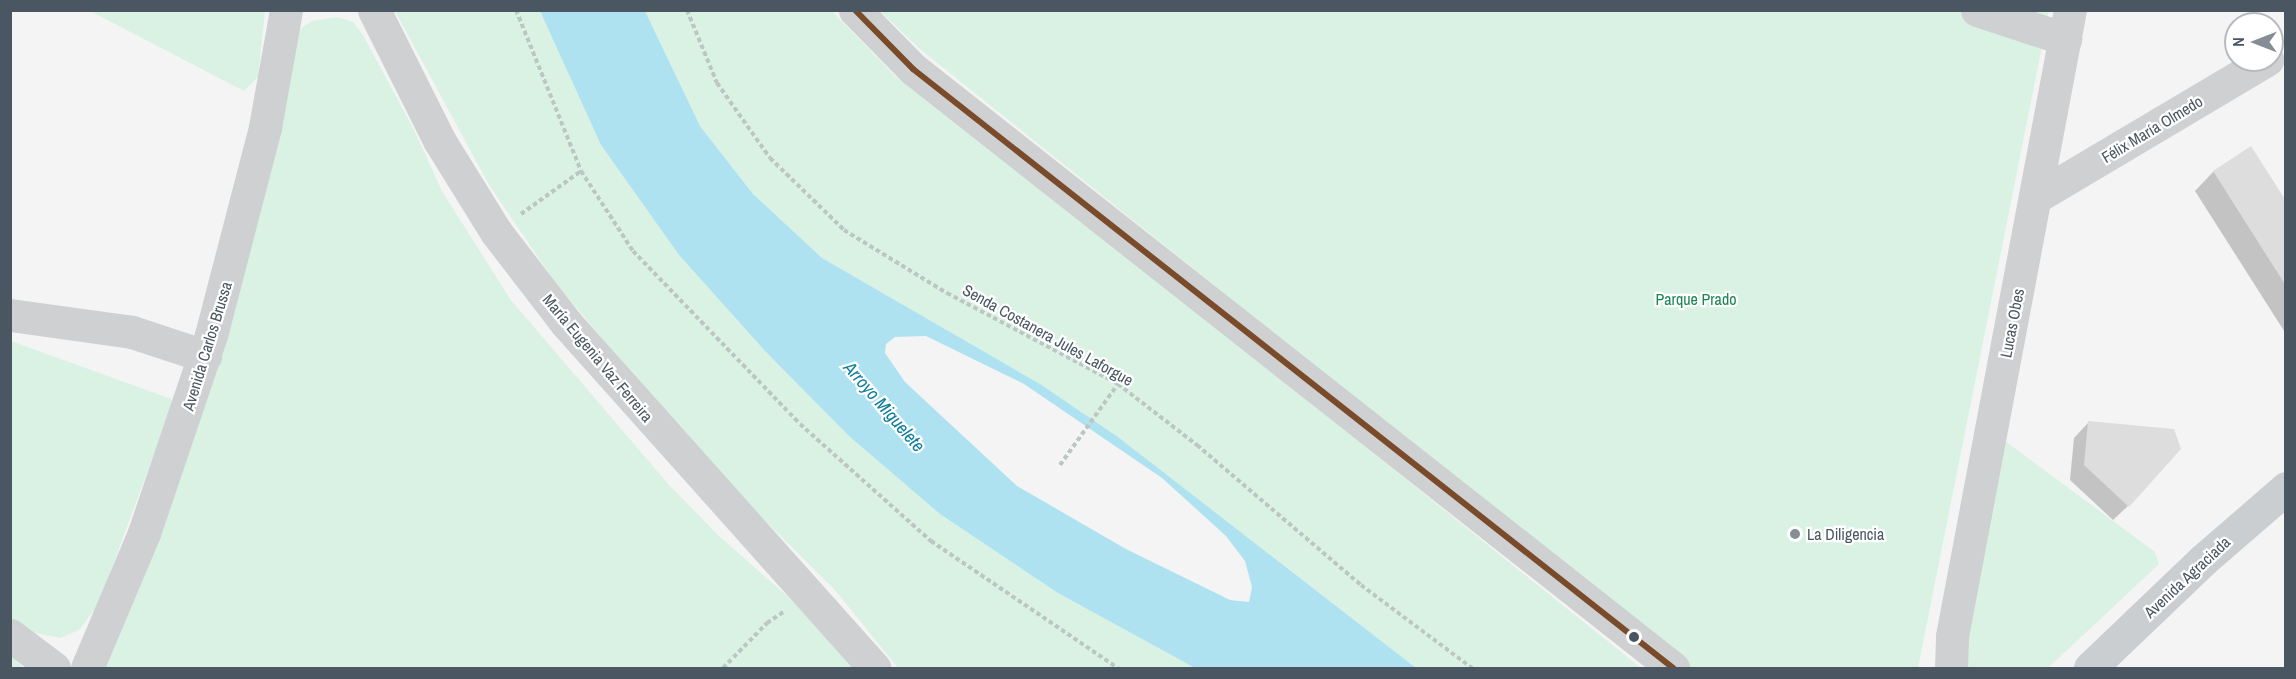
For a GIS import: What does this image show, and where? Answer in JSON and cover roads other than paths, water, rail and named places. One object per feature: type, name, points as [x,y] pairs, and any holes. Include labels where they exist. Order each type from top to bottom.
[{"type":"main road","name":"Avenida Agraciada","points":[[2090,669],[2203,560],[2286,488]]},
{"type":"street","name":"Avenida Carlos Brussa","points":[[87,669],[144,533],[205,356],[248,196],[286,10]]},
{"type":"street","name":"María Eugenia Vaz Ferreira","points":[[374,10],[440,140],[496,232],[566,323],[875,669]]},
{"type":"street","points":[[855,10],[913,69],[1673,669]]},
{"type":"street","points":[[1977,10],[2067,25]]},
{"type":"street","name":"Lucas Obes","points":[[1951,669],[1952,636],[2067,25]]},
{"type":"street","name":"Félix María Olmedo","points":[[2036,197],[2247,72]]},
{"type":"street","points":[[10,315],[132,332],[205,356]]},
{"type":"street","points":[[10,635],[54,669]]},
{"type":"street","name":"Lucas Obes","points":[[1936,669],[1952,636]]},
{"type":"water","name":"Arroyo Miguelete","points":[[540,11],[645,11],[700,126],[753,194],[822,258],[1040,384],[1118,437],[1416,668],[1195,668],[1058,593],[940,514],[849,436],[766,352],[679,255],[601,145]],"holes":[[[926,336],[1024,384],[1162,478],[1226,536],[1245,561],[1252,587],[1249,602],[1230,600],[1126,549],[1017,486],[905,382],[885,353],[886,344],[895,337]]]},
{"type":"place","name":"La Diligencia","points":[[1795,534]]},
{"type":"park label","name":"Parque Prado","points":[[1696,299]]}]
